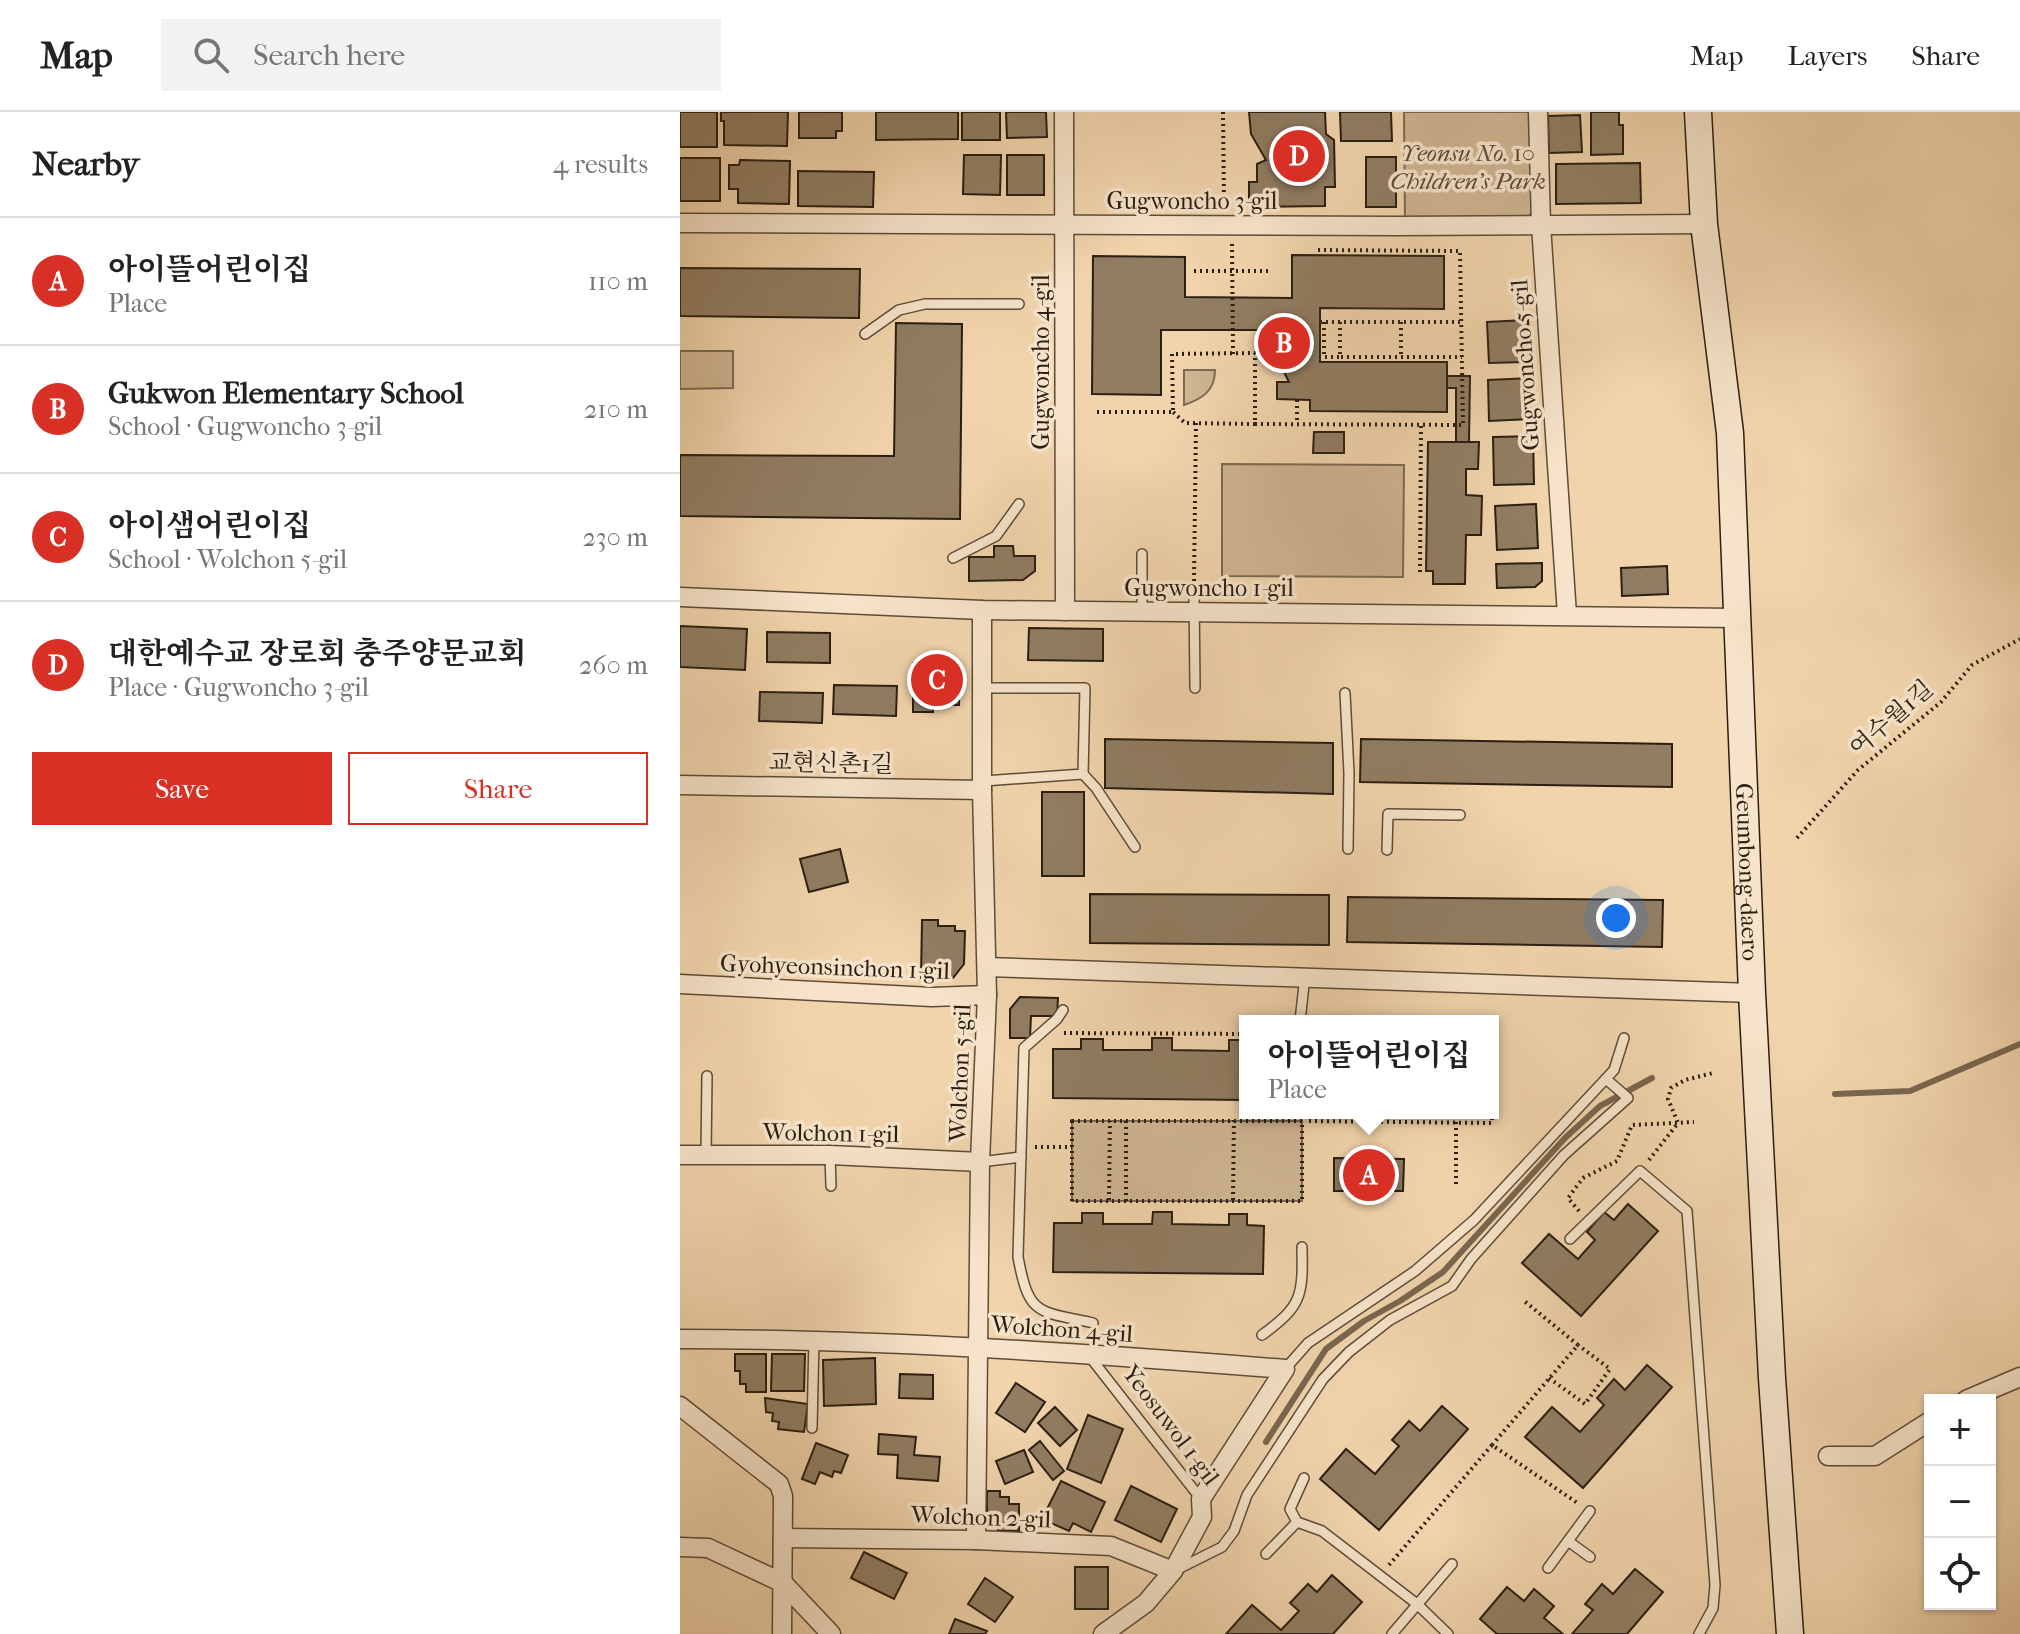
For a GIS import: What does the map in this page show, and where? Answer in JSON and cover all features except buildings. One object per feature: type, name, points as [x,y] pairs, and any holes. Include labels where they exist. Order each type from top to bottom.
[{"type":"street","name":"Gugwoncho 4-gil","points":[[1064,112],[1065,611]]},
{"type":"street","name":"Gugwoncho 5-gil","points":[[1538,112],[1541,225],[1567,615]]},
{"type":"street","name":"Geumbong-daero","points":[[1698,112],[1704,224],[1730,433],[1752,993],[1772,1378],[1790,1634]]},
{"type":"street","name":"Gugwoncho 3-gil","points":[[680,223],[1064,224],[1228,229],[1704,224]]},
{"type":"street","name":"Gugwoncho 1-gil","points":[[680,597],[982,610],[1142,611],[1194,603],[1738,618]]},
{"type":"street","name":"Wolchon 5-gil","points":[[976,1540],[980,1162],[987,995],[982,610]]},
{"type":"street","name":"교현신촌1길","points":[[680,785],[983,785]]},
{"type":"street","points":[[987,967],[1752,993]]},
{"type":"street","name":"Gyohyeonsinchon 1-gil","points":[[680,984],[932,997],[987,995]]},
{"type":"street","name":"Wolchon 1-gil","points":[[680,1155],[830,1155],[980,1162]]},
{"type":"street","name":"Wolchon 4-gil","points":[[680,1339],[814,1339],[979,1347],[1285,1369]]},
{"type":"street","points":[[1201,1499],[1285,1369]]},
{"type":"street","points":[[1980,1394],[2020,1377]]},
{"type":"street","points":[[680,1406],[779,1484],[783,1496],[782,1634]]},
{"type":"street","points":[[1828,1456],[1875,1456],[1924,1425]]},
{"type":"street","name":"Yeosuwol 1-gil","points":[[1103,1634],[1146,1603],[1173,1571],[1202,1517],[1201,1499]]},
{"type":"street","name":"Wolchon 2-gil","points":[[783,1538],[976,1540],[1111,1546],[1173,1571]]},
{"type":"street","points":[[680,1547],[708,1548],[783,1583],[831,1634]]},
{"type":"lane","points":[[865,334],[899,310],[925,304],[1019,304]]},
{"type":"lane","points":[[953,558],[996,536],[1019,504]]},
{"type":"lane","points":[[1142,554],[1142,611]]},
{"type":"lane","points":[[1194,603],[1195,688]]},
{"type":"lane","points":[[983,688],[1085,688],[1083,774],[1096,788],[1135,847]]},
{"type":"lane","points":[[1345,693],[1349,773],[1348,849]]},
{"type":"lane","points":[[983,785],[1083,774]]},
{"type":"lane","points":[[1387,850],[1388,814],[1460,815]]},
{"type":"lane","points":[[1301,1015],[1305,976]]},
{"type":"lane","points":[[1063,1010],[1024,1048],[1018,1257],[1024,1290],[1036,1307],[1093,1323]]},
{"type":"lane","points":[[1285,1369],[1308,1343],[1415,1271],[1474,1220],[1614,1070],[1624,1038]]},
{"type":"lane","points":[[706,1155],[707,1076]]},
{"type":"lane","points":[[1173,1571],[1222,1547],[1234,1531],[1247,1495],[1323,1379],[1349,1352],[1400,1313],[1452,1286],[1471,1259],[1564,1155],[1628,1098],[1606,1079]]},
{"type":"lane","points":[[830,1155],[831,1186]]},
{"type":"lane","points":[[980,1162],[1021,1157]]},
{"type":"lane","points":[[1570,1239],[1640,1171],[1687,1211],[1715,1585],[1713,1608],[1699,1634]]},
{"type":"lane","points":[[1262,1335],[1286,1318],[1297,1304],[1303,1280],[1302,1247]]},
{"type":"lane","points":[[812,1428],[814,1339]]},
{"type":"lane","name":"Yeosuwol 1-gil","points":[[1088,1354],[1201,1499]]},
{"type":"lane","points":[[1304,1478],[1290,1509],[1297,1522],[1322,1531],[1417,1604],[1448,1634]]},
{"type":"lane","points":[[1548,1568],[1590,1511]]},
{"type":"lane","points":[[1266,1554],[1297,1522]]},
{"type":"lane","points":[[1568,1541],[1590,1557]]},
{"type":"lane","points":[[1392,1634],[1452,1564]]},
{"type":"path","points":[[1223,112],[1233,271],[1233,354]]},
{"type":"path","points":[[1097,412],[1173,412],[1185,423],[1463,425],[1460,251],[1318,250]]},
{"type":"path","points":[[1194,271],[1268,271]]},
{"type":"path","points":[[1462,322],[1322,322],[1324,357],[1463,357]]},
{"type":"path","points":[[1340,322],[1340,357]]},
{"type":"path","points":[[1401,322],[1401,357]]},
{"type":"path","points":[[1173,412],[1172,354],[1255,353],[1255,424]]},
{"type":"path","points":[[1297,400],[1297,424]]},
{"type":"path","points":[[1194,603],[1196,423]]},
{"type":"path","points":[[1420,572],[1421,425]]},
{"type":"path","name":"여수월1길","points":[[1797,838],[1858,770],[1941,702],[1972,665],[2020,639]]},
{"type":"path","points":[[1055,1032],[1239,1034]]},
{"type":"path","points":[[1678,1123],[1668,1099],[1671,1088],[1685,1080],[1713,1073]]},
{"type":"path","points":[[1302,1121],[1302,1201],[1072,1201],[1072,1121],[1234,1120],[1492,1123],[1492,1119]]},
{"type":"path","points":[[1233,1200],[1234,1120]]},
{"type":"path","points":[[1109,1200],[1110,1121]]},
{"type":"path","points":[[1126,1121],[1126,1201]]},
{"type":"path","points":[[1456,1122],[1456,1187]]},
{"type":"path","points":[[1588,1222],[1568,1198],[1583,1178],[1617,1161],[1632,1125],[1694,1122]]},
{"type":"path","points":[[1640,1171],[1678,1123]]},
{"type":"path","points":[[1035,1147],[1072,1147]]},
{"type":"path","points":[[1523,1300],[1610,1369],[1585,1404],[1549,1378]]},
{"type":"path","points":[[1380,1576],[1578,1345]]},
{"type":"path","points":[[1492,1445],[1590,1511]]},
{"type":"green space","name":"Yeonsu No. 10 Children's Park","points":[[1404,112],[1533,112],[1533,212],[1524,221],[1405,222]]},
{"type":"green space","points":[[680,351],[733,351],[733,388],[680,389]]},
{"type":"green space","points":[[1184,370],[1215,370],[1210,389],[1184,405]]},
{"type":"green space","points":[[1222,464],[1404,465],[1403,577],[1222,576]]},
{"type":"green space","points":[[1072,1121],[1302,1121],[1302,1201],[1072,1201]]},
{"type":"waterway","points":[[1835,1094],[1910,1091],[2020,1044]]},
{"type":"waterway","points":[[1266,1442],[1326,1349],[1364,1321],[1443,1272],[1565,1138],[1600,1106],[1652,1078]]},
{"type":"place","name":"대한예수교 장로회 충주양문교회","points":[[1299,156]]},
{"type":"place","name":"Gukwon Elementary School","points":[[1284,343]]},
{"type":"place","name":"아이샘어린이집","points":[[937,680]]},
{"type":"place","name":"아이뜰어린이집","points":[[1369,1175]]}]
